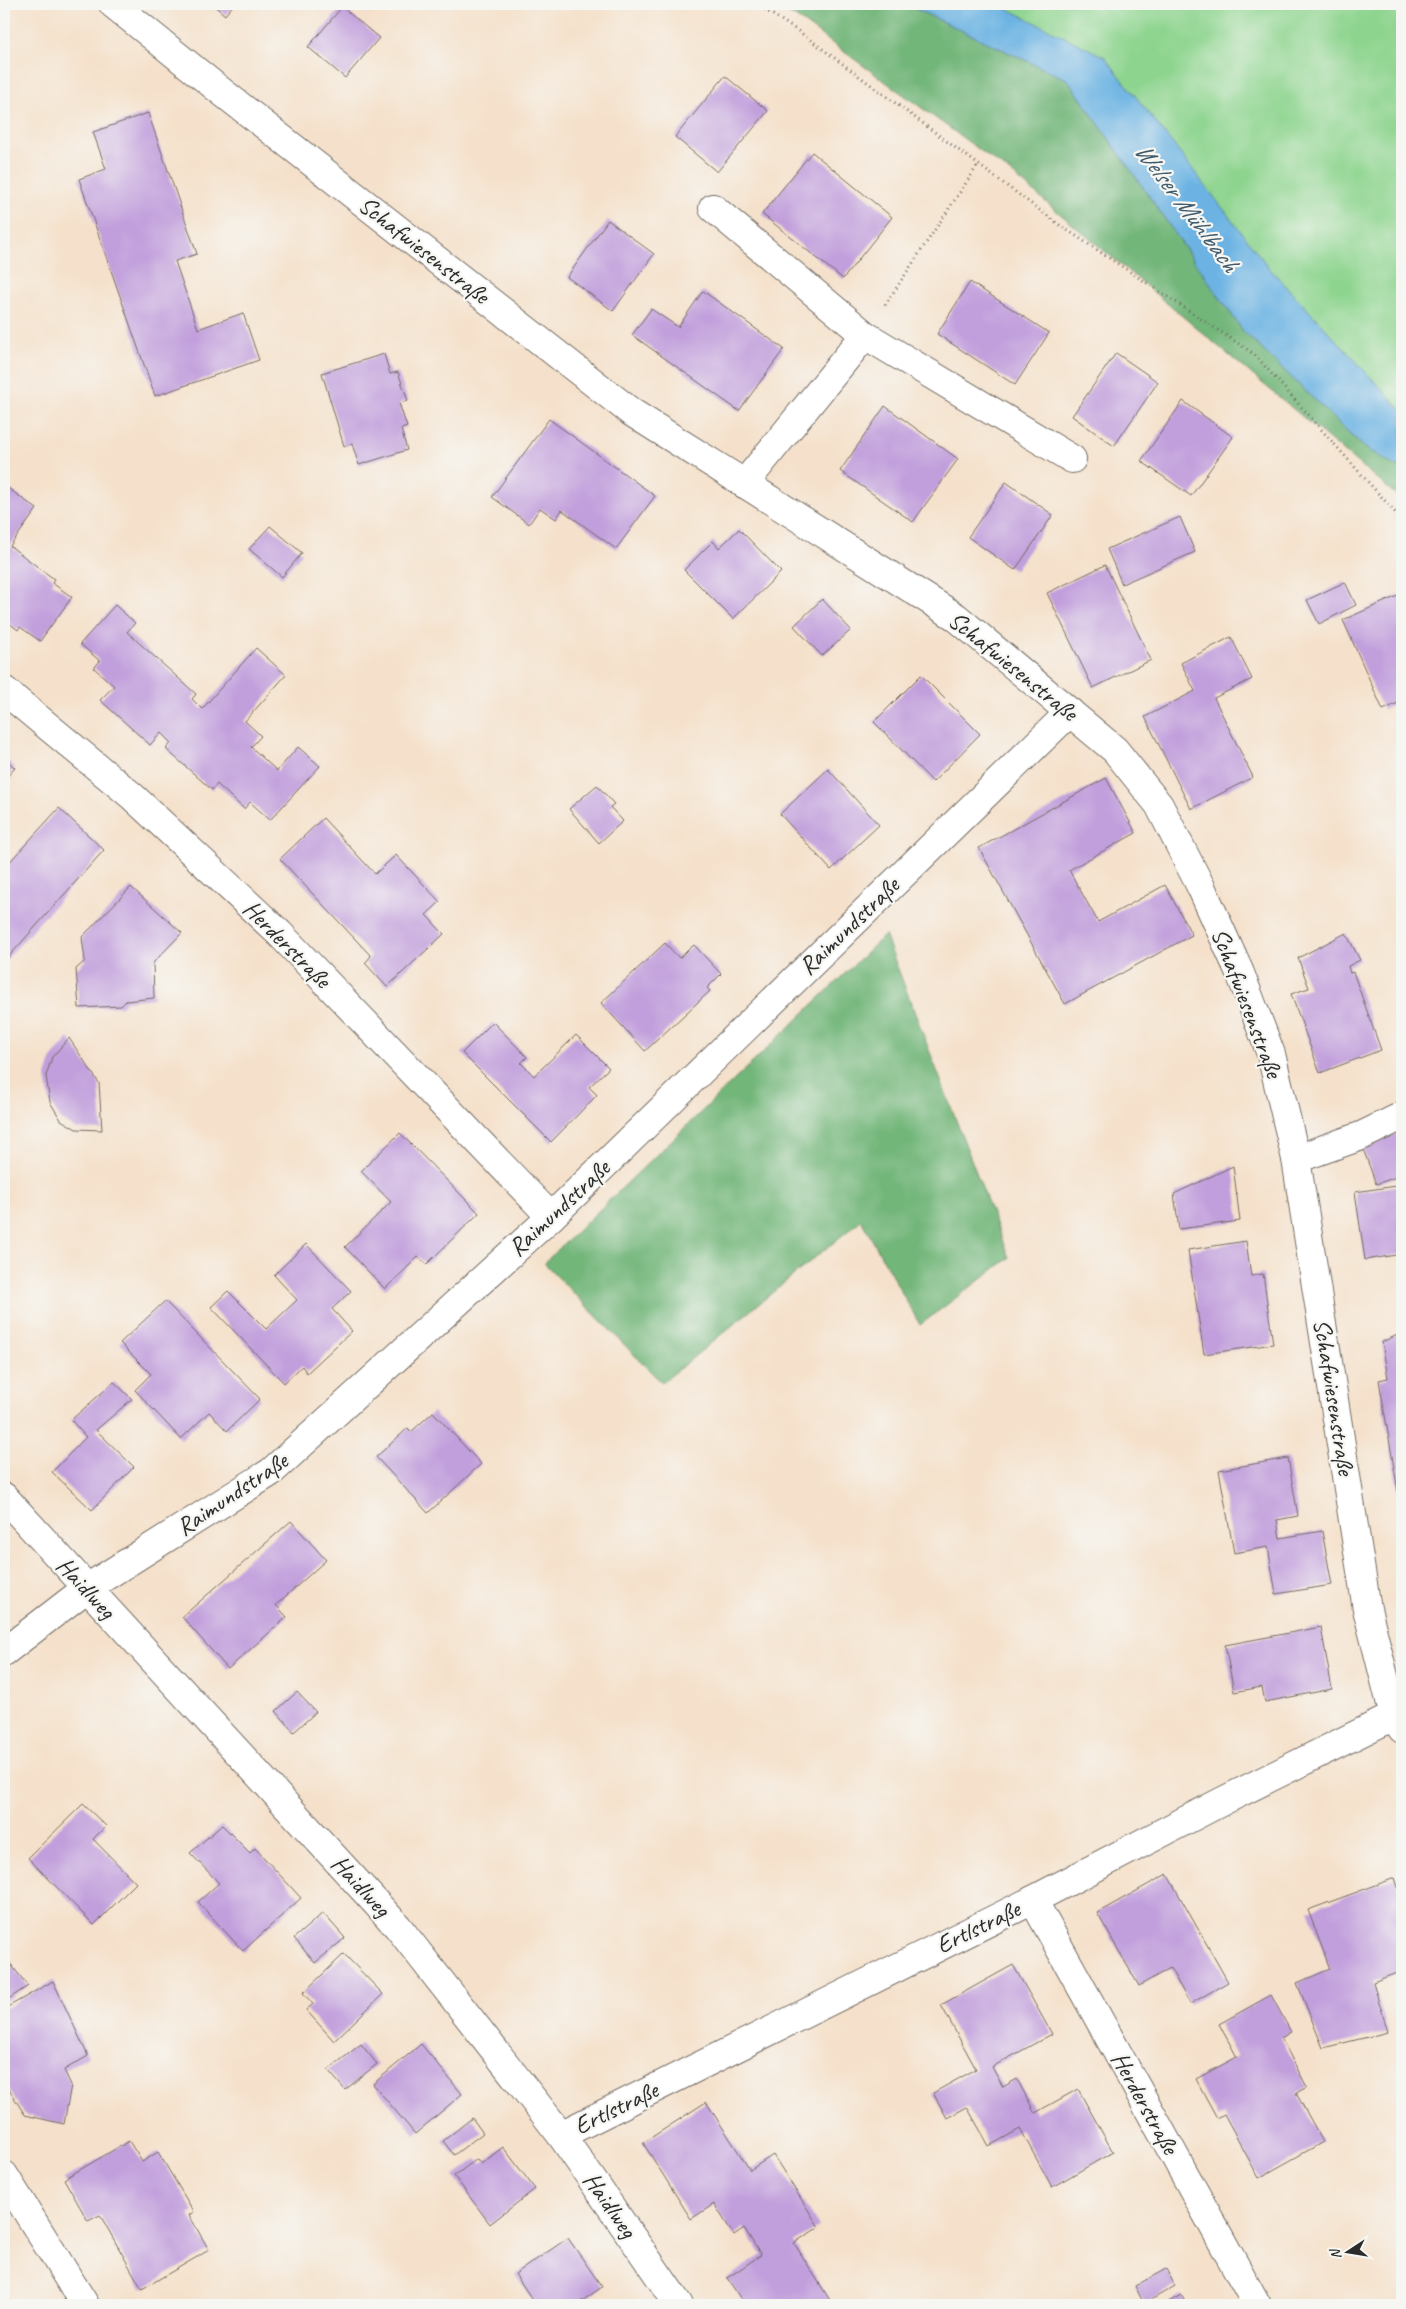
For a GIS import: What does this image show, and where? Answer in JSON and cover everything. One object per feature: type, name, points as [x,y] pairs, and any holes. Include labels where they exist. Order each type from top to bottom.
[{"type":"street","name":"Schafwiesenstraße","points":[[113,4],[217,88],[631,412],[956,617],[1115,750],[1159,805],[1202,889],[1240,973],[1271,1054],[1296,1159],[1367,1608],[1398,1723]]},
{"type":"street","points":[[713,208],[865,335],[1072,459]]},
{"type":"street","points":[[744,484],[865,335]]},
{"type":"street","name":"Herderstraße","points":[[4,690],[132,796],[280,934],[551,1217]]},
{"type":"street","name":"Raimundstraße","points":[[4,1652],[87,1588],[271,1472],[551,1217],[1070,712]]},
{"type":"street","points":[[1296,1159],[1361,1136],[1402,1116]]},
{"type":"street","name":"Haidlweg","points":[[4,1497],[398,1927],[562,2135],[679,2305]]},
{"type":"street","name":"Ertlstraße","points":[[562,2135],[1033,1900],[1221,1802],[1398,1723]]},
{"type":"street","name":"Herderstraße","points":[[1033,1900],[1257,2305]]},
{"type":"street","points":[[4,2175],[85,2305]]},
{"type":"path","points":[[756,4],[801,33],[1061,226],[1254,354],[1402,520]]},
{"type":"path","points":[[865,335],[978,165]]},
{"type":"green space","points":[[774,4],[905,4],[1068,80],[1243,331],[1364,447],[1402,470],[1402,500],[1010,172],[803,22]]},
{"type":"green space","points":[[998,4],[1402,4],[1402,411],[1270,269]]},
{"type":"green space","points":[[885,935],[1009,1258],[920,1325],[861,1220],[662,1383],[544,1263]]},
{"type":"water","name":"Welser Mühlbach","points":[[905,4],[998,4],[1105,57],[1270,269],[1402,411],[1402,470],[1364,447],[1243,331],[1068,80]]},
{"type":"building","points":[[212,4],[234,4],[225,15]]},
{"type":"building","points":[[342,7],[379,38],[345,78],[308,47]]},
{"type":"building","points":[[725,76],[768,111],[717,172],[675,137]]},
{"type":"building","points":[[148,113],[197,254],[175,261],[198,329],[243,313],[259,360],[155,396],[79,179],[106,169],[93,132]]},
{"type":"building","points":[[812,152],[892,217],[843,279],[762,214]]},
{"type":"building","points":[[608,220],[654,254],[613,311],[567,277]]},
{"type":"building","points":[[970,282],[1049,333],[1015,385],[937,334]]},
{"type":"building","points":[[703,291],[784,349],[739,411],[632,335],[651,309],[678,327]]},
{"type":"building","points":[[1116,353],[1158,382],[1114,446],[1072,416]]},
{"type":"building","points":[[384,354],[390,374],[398,372],[408,401],[399,403],[407,427],[401,429],[407,450],[359,465],[352,444],[344,446],[322,373]]},
{"type":"building","points":[[1183,401],[1233,437],[1191,496],[1141,461]]},
{"type":"building","points":[[885,406],[958,459],[913,522],[840,471]]},
{"type":"building","points":[[549,419],[655,496],[616,549],[562,510],[556,519],[540,508],[529,524],[492,497]]},
{"type":"building","points":[[1006,482],[1053,515],[1015,570],[968,537]]},
{"type":"building","points":[[8,488],[37,509],[10,546],[54,579],[52,583],[72,597],[40,641],[20,627],[18,630],[4,619],[4,493]]},
{"type":"building","points":[[1180,517],[1195,552],[1122,584],[1107,549]]},
{"type":"building","points":[[270,526],[302,553],[282,577],[249,549]]},
{"type":"building","points":[[739,529],[781,572],[733,619],[684,570],[713,541],[719,548]]},
{"type":"building","points":[[1105,565],[1151,660],[1093,688],[1047,593]]},
{"type":"building","points":[[1345,582],[1356,605],[1319,624],[1307,600]]},
{"type":"building","points":[[1402,594],[1402,701],[1383,710],[1343,620]]},
{"type":"building","points":[[822,599],[851,630],[822,656],[794,626]]},
{"type":"building","points":[[115,605],[135,623],[127,632],[196,694],[192,699],[202,709],[256,648],[286,675],[245,721],[261,736],[251,747],[277,771],[298,747],[320,766],[270,820],[250,802],[244,809],[217,784],[212,790],[166,749],[171,743],[161,733],[150,745],[100,700],[114,686],[94,668],[100,661],[80,644]]},
{"type":"building","points":[[1231,637],[1252,679],[1214,698],[1253,777],[1191,809],[1145,717],[1195,691],[1181,663]]},
{"type":"building","points":[[921,675],[980,734],[933,782],[874,722]]},
{"type":"building","points":[[4,757],[15,768],[4,780]]},
{"type":"building","points":[[828,769],[879,825],[831,870],[780,814]]},
{"type":"building","points":[[1106,778],[1136,833],[1069,870],[1098,922],[1165,885],[1192,935],[1065,1004],[979,848]]},
{"type":"building","points":[[597,785],[614,804],[610,807],[623,821],[599,843],[569,809]]},
{"type":"building","points":[[59,808],[104,850],[4,962],[4,868]]},
{"type":"building","points":[[323,818],[375,874],[396,855],[440,902],[426,915],[444,934],[387,987],[365,963],[371,956],[280,859]]},
{"type":"building","points":[[131,887],[182,933],[153,963],[154,998],[126,1001],[121,1006],[79,1008],[76,969],[85,961],[82,937]]},
{"type":"building","points":[[1346,933],[1360,960],[1348,966],[1350,973],[1353,972],[1381,1050],[1320,1073],[1291,994],[1309,988],[1298,958]]},
{"type":"building","points":[[665,943],[679,958],[694,945],[721,974],[707,988],[710,991],[645,1051],[601,1003]]},
{"type":"building","points":[[493,1022],[527,1057],[521,1063],[534,1076],[576,1035],[609,1068],[589,1087],[597,1095],[551,1142],[462,1053]]},
{"type":"building","points":[[69,1038],[99,1083],[102,1130],[76,1129],[61,1120],[50,1102],[46,1076],[52,1057]]},
{"type":"building","points":[[1401,1132],[1402,1175],[1376,1184],[1362,1146]]},
{"type":"building","points":[[400,1133],[479,1213],[427,1264],[418,1257],[385,1289],[345,1247],[391,1202],[361,1171]]},
{"type":"building","points":[[1233,1166],[1240,1221],[1179,1229],[1174,1194]]},
{"type":"building","points":[[1402,1185],[1402,1254],[1365,1260],[1355,1192]]},
{"type":"building","points":[[1246,1241],[1251,1276],[1263,1274],[1273,1344],[1204,1354],[1188,1250]]},
{"type":"building","points":[[306,1244],[351,1291],[332,1309],[352,1331],[307,1373],[302,1366],[284,1383],[211,1307],[228,1291],[266,1329],[297,1300],[274,1275]]},
{"type":"building","points":[[165,1301],[260,1399],[227,1431],[209,1412],[181,1439],[135,1390],[151,1374],[120,1343]]},
{"type":"building","points":[[1402,1333],[1401,1509],[1379,1380],[1388,1378],[1382,1342]]},
{"type":"building","points":[[114,1382],[132,1399],[96,1430],[134,1467],[92,1510],[52,1472],[86,1437],[71,1420]]},
{"type":"building","points":[[433,1412],[481,1464],[428,1513],[376,1457],[408,1428],[411,1432]]},
{"type":"building","points":[[1288,1458],[1298,1516],[1277,1520],[1280,1538],[1322,1531],[1332,1585],[1276,1594],[1268,1547],[1234,1553],[1219,1470]]},
{"type":"building","points":[[291,1521],[326,1560],[276,1605],[287,1617],[228,1669],[182,1617]]},
{"type":"building","points":[[1321,1627],[1332,1689],[1265,1702],[1262,1687],[1234,1692],[1225,1645]]},
{"type":"building","points":[[297,1692],[316,1712],[294,1732],[276,1711]]},
{"type":"building","points":[[83,1804],[106,1826],[93,1839],[136,1883],[94,1925],[28,1858]]},
{"type":"building","points":[[222,1825],[250,1853],[255,1848],[301,1898],[243,1951],[198,1902],[219,1883],[190,1853]]},
{"type":"building","points":[[1167,1874],[1228,1982],[1190,2004],[1170,1968],[1139,1986],[1097,1913]]},
{"type":"building","points":[[1395,1878],[1402,1899],[1402,1971],[1373,1982],[1388,2032],[1323,2048],[1297,1983],[1330,1969],[1308,1910]]},
{"type":"building","points":[[323,1913],[345,1938],[315,1963],[294,1938]]},
{"type":"building","points":[[344,1954],[383,1994],[334,2041],[306,2010],[313,2004],[303,1993]]},
{"type":"building","points":[[9,1962],[28,1986],[4,2002],[4,1966]]},
{"type":"building","points":[[1013,1965],[1052,2034],[992,2067],[1003,2087],[1017,2079],[1035,2113],[1078,2089],[1113,2152],[1052,2187],[1020,2129],[989,2146],[967,2107],[947,2118],[933,2093],[976,2069],[941,2005]]},
{"type":"building","points":[[53,1981],[88,2056],[64,2070],[71,2085],[64,2124],[25,2115],[4,2082],[4,2004],[6,2008]]},
{"type":"building","points":[[1271,1995],[1291,2032],[1281,2038],[1307,2087],[1296,2093],[1323,2142],[1259,2178],[1224,2114],[1217,2118],[1196,2079],[1237,2057],[1219,2024]]},
{"type":"building","points":[[361,2044],[377,2064],[345,2090],[328,2070]]},
{"type":"building","points":[[421,2044],[462,2094],[415,2134],[373,2084]]},
{"type":"building","points":[[706,2102],[750,2170],[773,2155],[819,2227],[794,2243],[833,2305],[745,2305],[727,2278],[761,2255],[744,2228],[734,2235],[714,2204],[691,2219],[643,2143]]},
{"type":"building","points":[[472,2118],[483,2133],[454,2155],[443,2141]]},
{"type":"building","points":[[129,2141],[142,2162],[158,2152],[194,2212],[189,2215],[209,2250],[142,2289],[100,2215],[88,2221],[64,2179]]},
{"type":"building","points":[[503,2147],[535,2189],[490,2224],[454,2176],[477,2159],[481,2164]]},
{"type":"building","points":[[568,2238],[602,2287],[582,2301],[585,2305],[536,2305],[515,2274]]},
{"type":"building","points":[[1166,2269],[1175,2286],[1144,2304],[1135,2286]]},
{"type":"building","points":[[1181,2295],[1187,2305],[1163,2305]]}]
